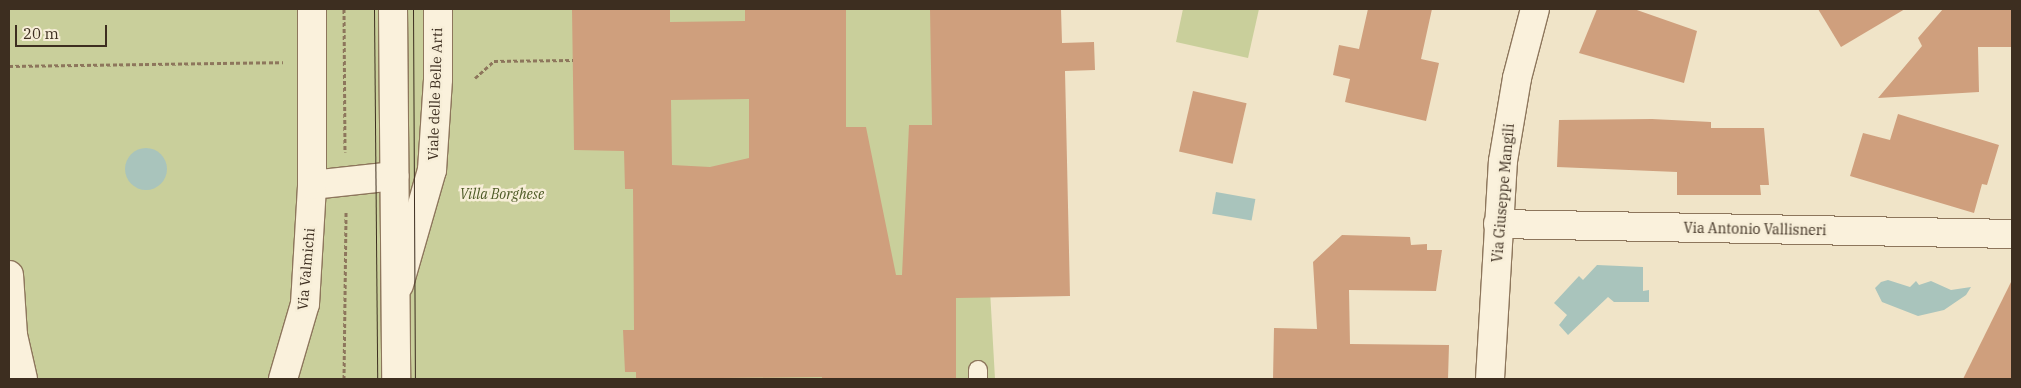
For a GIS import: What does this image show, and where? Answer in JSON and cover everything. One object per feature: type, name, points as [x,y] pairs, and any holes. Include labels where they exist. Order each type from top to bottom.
[{"type":"street","name":"Via Valmichi","points":[[284,379],[305,304],[312,185],[312,9]]},
{"type":"street","name":"Viale delle Belle Arti","points":[[393,9],[396,379]]},
{"type":"street","name":"Viale delle Belle Arti","points":[[396,293],[432,170],[438,79],[438,9]]},
{"type":"street","name":"Via Giuseppe Mangili","points":[[1490,379],[1498,224],[1509,121],[1535,9]]},
{"type":"street","points":[[312,185],[395,176]]},
{"type":"street","name":"Via Antonio Vallisneri","points":[[1498,224],[2012,234]]},
{"type":"street","points":[[9,275],[12,335],[23,379]]},
{"type":"path","points":[[344,9],[345,158]]},
{"type":"path","points":[[475,78],[494,61],[573,60]]},
{"type":"path","points":[[9,66],[291,62]]},
{"type":"path","points":[[344,379],[346,212]]},
{"type":"green space","name":"Villa Borghese","points":[[9,9],[991,9],[990,290],[995,379],[9,379]]},
{"type":"green space","points":[[1183,9],[1259,9],[1248,58],[1176,42]]},
{"type":"water","points":[[146,148],[161,154],[167,169],[161,184],[146,190],[131,184],[125,169],[131,154]]},
{"type":"water","points":[[1216,192],[1255,199],[1252,221],[1212,214]]},
{"type":"water","points":[[1597,265],[1643,267],[1643,291],[1649,290],[1649,302],[1614,302],[1608,297],[1568,335],[1559,325],[1567,315],[1554,303],[1579,276],[1583,280]]},
{"type":"water","points":[[1888,280],[1910,287],[1916,281],[1919,285],[1931,281],[1951,290],[1971,287],[1966,295],[1944,310],[1918,316],[1882,302],[1875,288],[1881,282]]},
{"type":"building","points":[[572,9],[670,9],[670,22],[745,21],[745,9],[846,9],[846,127],[866,127],[896,275],[902,275],[909,125],[932,125],[930,9],[1061,9],[1062,43],[1094,42],[1095,70],[1065,71],[1070,296],[956,298],[956,379],[822,379],[822,377],[636,379],[636,372],[625,372],[623,330],[634,330],[633,189],[625,189],[624,151],[574,150]],"holes":[[[749,99],[749,158],[710,167],[672,165],[671,100]]]},
{"type":"building","points":[[1368,9],[1432,9],[1421,59],[1439,63],[1426,121],[1345,102],[1350,79],[1333,75],[1339,45],[1359,49]]},
{"type":"building","points":[[1597,9],[1634,9],[1697,31],[1684,83],[1579,53]]},
{"type":"building","points":[[1818,9],[1905,9],[1841,47]]},
{"type":"building","points":[[1943,9],[2012,9],[2012,47],[1978,47],[1979,92],[1878,98],[1922,46],[1918,38]]},
{"type":"building","points":[[1193,91],[1247,103],[1233,164],[1179,151]]},
{"type":"building","points":[[1898,114],[1999,145],[1987,185],[1982,184],[1974,213],[1850,176],[1863,133],[1890,140]]},
{"type":"building","points":[[1652,119],[1711,122],[1711,128],[1764,128],[1769,185],[1760,185],[1761,195],[1677,195],[1677,172],[1557,167],[1559,120]]},
{"type":"building","points":[[1342,235],[1410,237],[1411,245],[1427,244],[1427,250],[1442,250],[1436,291],[1349,290],[1350,344],[1449,345],[1448,379],[1273,379],[1274,328],[1317,329],[1313,262]]},
{"type":"building","points":[[2012,280],[2012,379],[1963,379]]},
{"type":"tram line","points":[[374,9],[377,379]]},
{"type":"tram line","points":[[413,9],[415,379]]}]
